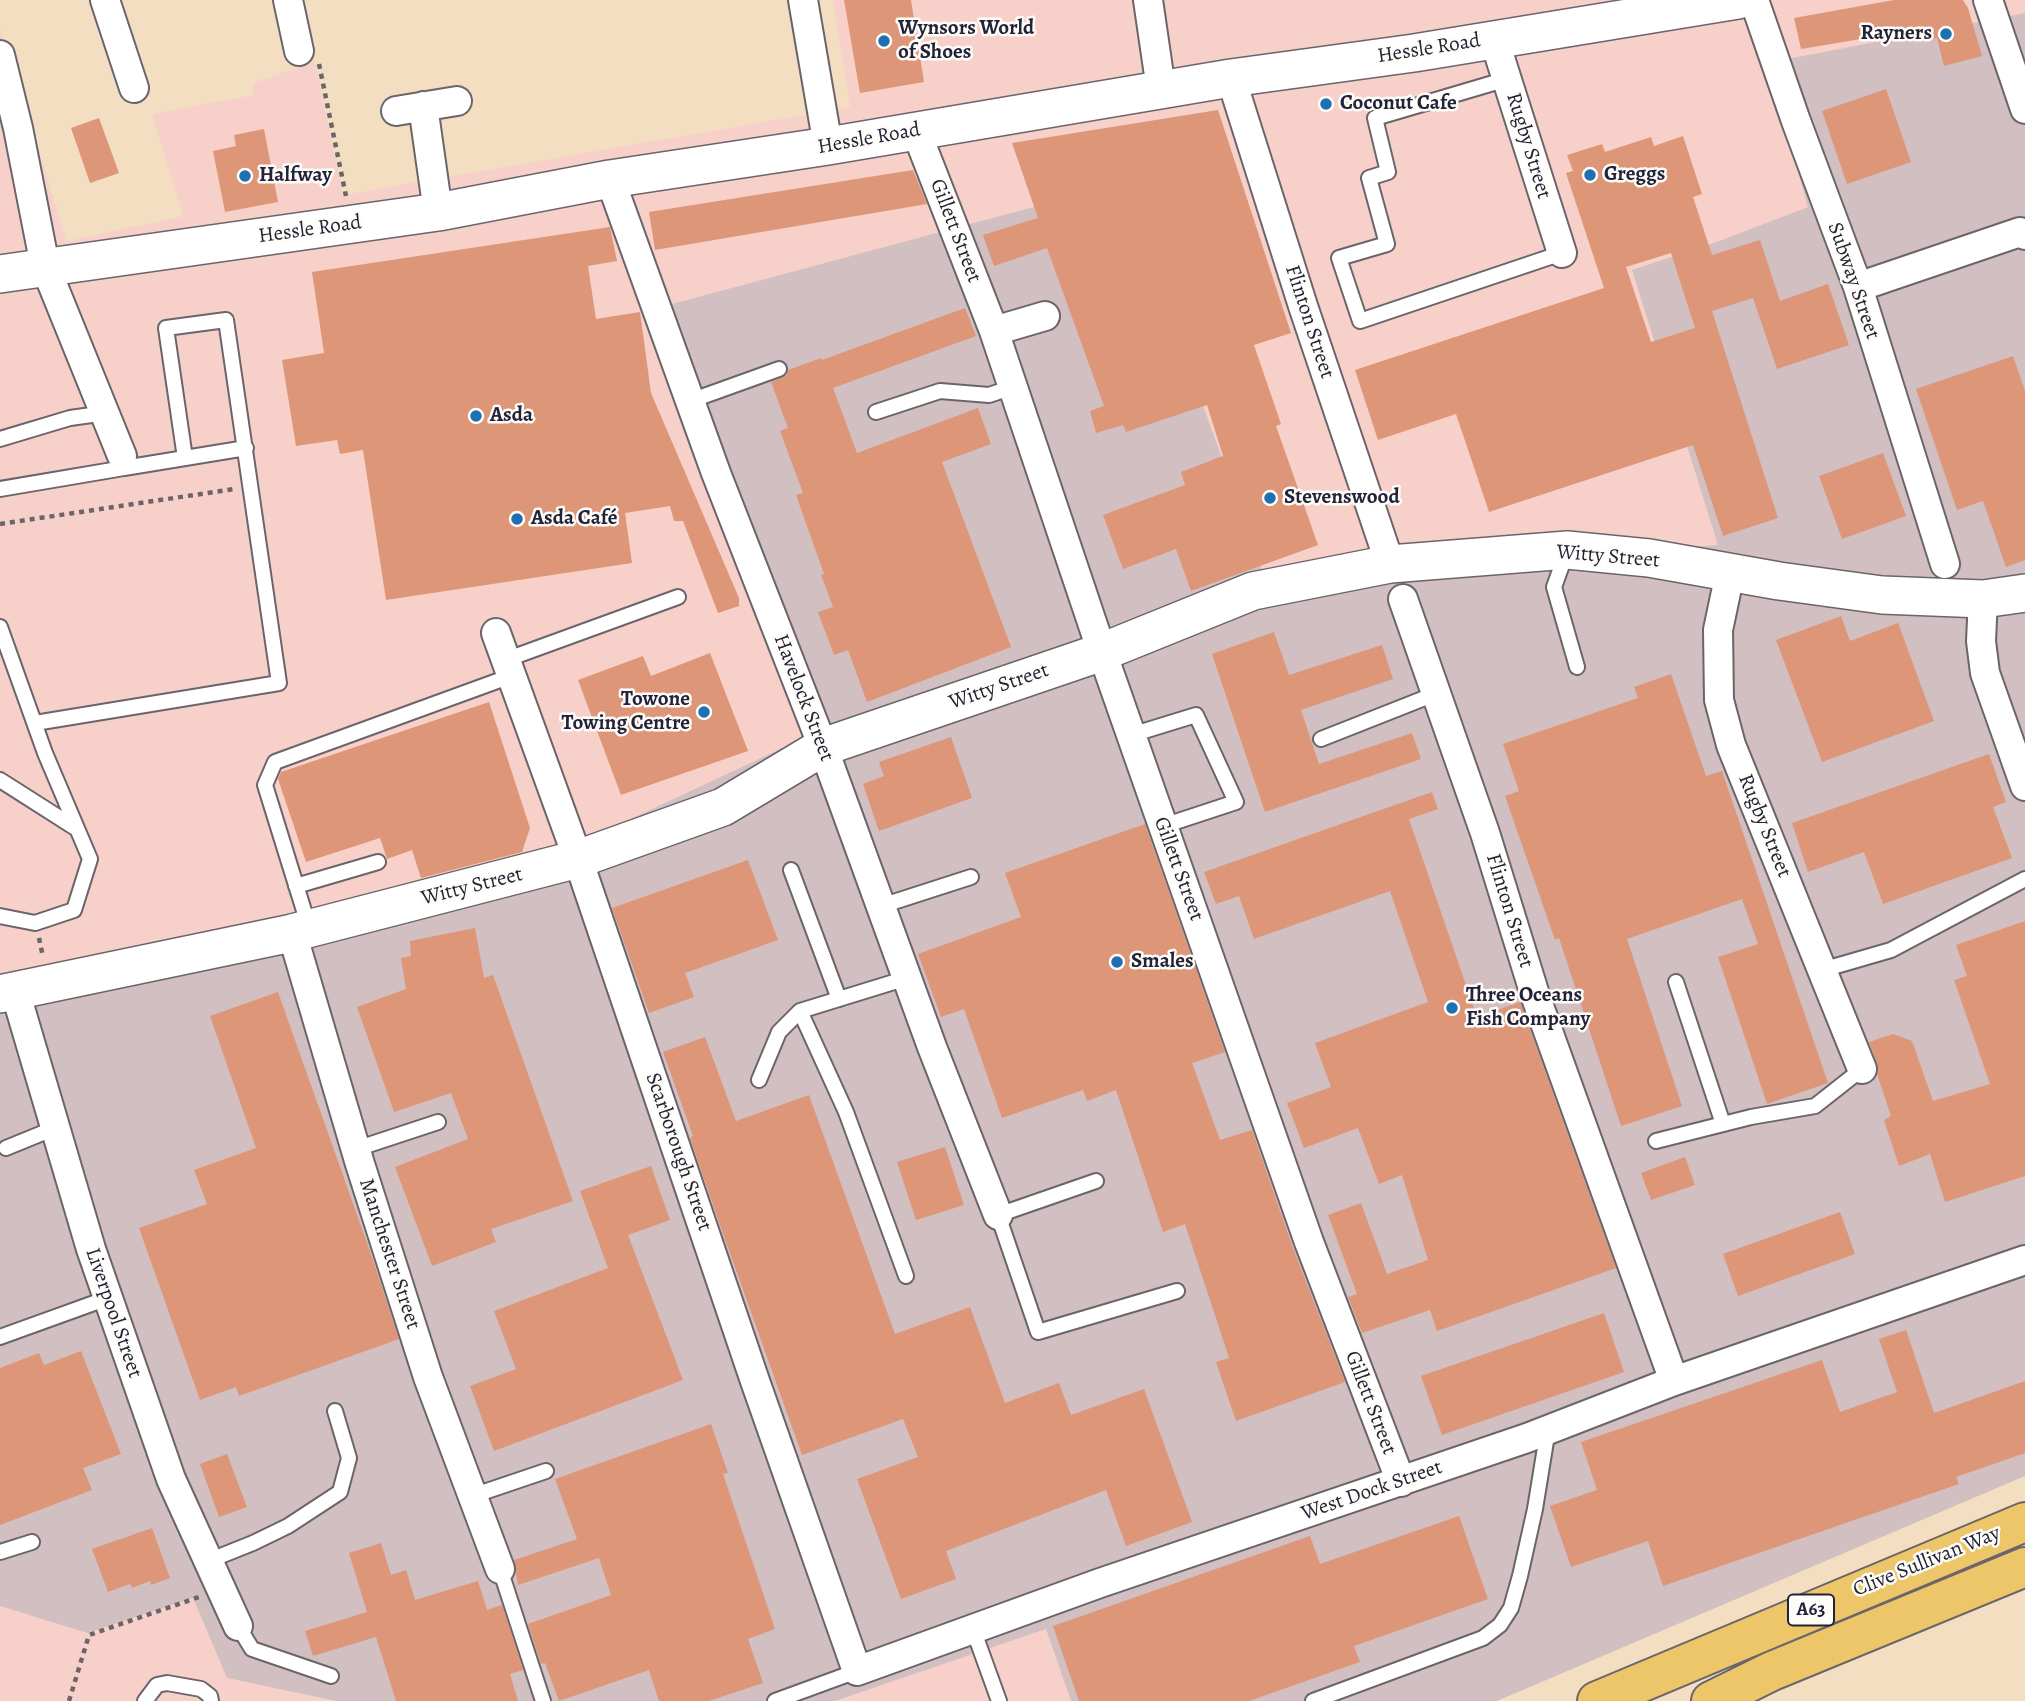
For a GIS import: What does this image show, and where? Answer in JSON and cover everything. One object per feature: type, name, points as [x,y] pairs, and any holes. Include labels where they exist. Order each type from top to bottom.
[{"type":"highway","name":"Clive Sullivan Way","points":[[1597,1701],[2025,1522]]},
{"type":"highway","name":"Clive Sullivan Way","points":[[1711,1701],[1772,1671],[2025,1567]]},
{"type":"street","points":[[105,0],[134,88]]},
{"type":"street","points":[[288,0],[299,51]]},
{"type":"street","points":[[803,0],[828,146]]},
{"type":"street","points":[[1148,0],[1161,89]]},
{"type":"street","name":"Hessle Road","points":[[0,274],[438,212],[610,179],[828,146],[1161,89],[1414,53],[1738,0]]},
{"type":"street","name":"Subway Street","points":[[1754,0],[1858,287],[1945,564]]},
{"type":"street","points":[[1988,0],[2025,109]]},
{"type":"street","name":"Rugby Street","points":[[1494,39],[1562,253]]},
{"type":"street","points":[[0,55],[4,91],[45,266],[123,462]]},
{"type":"street","name":"Flinton Street","points":[[1231,78],[1390,564]]},
{"type":"street","points":[[438,212],[410,109],[457,101]]},
{"type":"street","name":"Gillett Street","points":[[916,131],[994,331],[1102,652],[1308,1242],[1401,1482]]},
{"type":"street","name":"Havelock Street","points":[[610,179],[716,473],[823,747],[932,1047],[998,1215]]},
{"type":"street","points":[[1858,287],[2020,232],[2025,235]]},
{"type":"street","points":[[994,331],[1045,316]]},
{"type":"street","name":"Witty Street","points":[[8,992],[301,931],[578,859],[723,807],[823,747],[1102,652],[1253,591],[1390,564],[1567,550],[1649,558],[1882,595],[1983,599],[2025,593]]},
{"type":"street","name":"Rugby Street","points":[[1731,573],[1718,630],[1719,700],[1731,745],[1862,1069]]},
{"type":"street","name":"Flinton Street","points":[[1402,599],[1485,833],[1535,995],[1674,1381]]},
{"type":"street","points":[[1983,599],[1981,641],[1985,673],[2025,786]]},
{"type":"street","name":"Scarborough Street","points":[[496,633],[578,859],[755,1381],[858,1671]]},
{"type":"street","name":"Manchester Street","points":[[301,931],[356,1149],[428,1377],[500,1569]]},
{"type":"street","name":"Liverpool Street","points":[[8,992],[55,1128],[91,1250],[171,1479],[238,1626]]},
{"type":"street","name":"West Dock Street","points":[[858,1671],[1100,1583],[1401,1482],[1884,1307],[2025,1261]]},
{"type":"lane","points":[[1507,79],[1375,118],[1388,172],[1369,178],[1387,243],[1339,258],[1360,321],[1562,253]]},
{"type":"lane","points":[[35,723],[279,682],[226,320],[166,327],[185,458]]},
{"type":"lane","points":[[690,401],[779,369]]},
{"type":"lane","points":[[876,412],[940,391],[989,395],[1013,387]]},
{"type":"lane","points":[[0,439],[70,418],[106,414]]},
{"type":"lane","points":[[0,489],[123,462],[185,458],[246,447]]},
{"type":"lane","points":[[1567,550],[1554,587],[1577,667]]},
{"type":"lane","points":[[301,931],[296,886],[265,785],[275,762],[678,597]]},
{"type":"lane","points":[[0,627],[76,829],[90,859],[74,909],[35,923],[0,916]]},
{"type":"lane","points":[[1321,739],[1435,694]]},
{"type":"lane","points":[[1131,735],[1196,715],[1236,802],[1163,826]]},
{"type":"lane","points":[[0,780],[76,829]]},
{"type":"lane","points":[[296,886],[378,862]]},
{"type":"lane","points":[[791,870],[839,999]]},
{"type":"lane","points":[[881,906],[971,877]]},
{"type":"lane","points":[[1822,970],[1891,950],[2025,879]]},
{"type":"lane","points":[[759,1080],[779,1032],[800,1011],[907,978]]},
{"type":"lane","points":[[1676,982],[1723,1124]]},
{"type":"lane","points":[[800,1011],[846,1112],[906,1276]]},
{"type":"lane","points":[[1656,1140],[1815,1106],[1862,1069]]},
{"type":"lane","points":[[356,1149],[438,1122]]},
{"type":"lane","points":[[6,1149],[55,1128]]},
{"type":"lane","points":[[1096,1181],[998,1215],[1038,1332],[1177,1291]]},
{"type":"lane","points":[[0,1337],[108,1298]]},
{"type":"lane","points":[[208,1561],[288,1527],[340,1492],[349,1458],[335,1411]]},
{"type":"lane","points":[[1313,1701],[1483,1638],[1500,1625],[1511,1608],[1520,1576],[1535,1509],[1548,1429]]},
{"type":"lane","points":[[472,1496],[546,1471]]},
{"type":"lane","points":[[0,1552],[32,1542]]},
{"type":"lane","points":[[500,1569],[543,1701]]},
{"type":"lane","points":[[238,1626],[252,1649],[331,1676]]},
{"type":"lane","points":[[973,1629],[999,1701]]},
{"type":"lane","points":[[775,1701],[858,1671]]},
{"type":"lane","points":[[145,1701],[157,1685],[167,1683],[201,1689],[210,1696],[211,1701]]},
{"type":"path","points":[[299,51],[318,59],[352,225]]},
{"type":"path","points":[[0,524],[251,486]]},
{"type":"path","points":[[69,1701],[89,1635],[222,1590]]},
{"type":"shaded area","points":[[833,0],[2025,0],[2025,13],[1768,63],[1808,207],[1632,270],[1719,545],[1263,575],[1123,183],[746,526],[806,737],[562,851],[318,914],[0,973],[0,28],[67,241],[183,216],[152,114],[254,95],[253,83],[315,62],[343,195],[850,107]]},
{"type":"shaded area","points":[[2025,13],[2025,1476],[1497,1701],[1071,1701],[1046,1629],[835,1701],[336,1701],[227,1678],[193,1598],[87,1633],[0,1606],[0,973],[318,914],[562,851],[806,737],[746,525],[672,304],[1123,183],[1264,575],[1718,545],[1632,270],[1808,207],[1767,63]]},
{"type":"shaded area","points":[[193,1598],[227,1678],[336,1701],[0,1701],[0,1606],[87,1633]]},
{"type":"shaded area","points":[[1046,1629],[1071,1701],[835,1701]]},
{"type":"building","name":"Wynsors World of Shoes","points":[[844,0],[911,0],[924,82],[860,93]]},
{"type":"building","points":[[1894,0],[1963,0],[1968,8],[1982,56],[1944,66],[1937,38],[1917,41],[1915,30],[1801,49],[1794,18]]},
{"type":"building","points":[[1886,89],[1911,162],[1847,184],[1822,111]]},
{"type":"building","points":[[1218,110],[1291,333],[1254,345],[1281,424],[1276,426],[1318,545],[1191,591],[1176,549],[1123,569],[1103,515],[1185,485],[1181,472],[1223,456],[1207,405],[1126,432],[1123,425],[1096,433],[1090,411],[1104,406],[1047,248],[994,266],[983,235],[1038,218],[1012,143]]},
{"type":"building","points":[[99,118],[119,173],[90,183],[71,128]]},
{"type":"building","name":"Halfway","points":[[264,129],[278,202],[225,212],[213,151],[236,146],[234,135]]},
{"type":"building","points":[[1683,136],[1702,194],[1693,197],[1712,255],[1760,240],[1780,301],[1828,284],[1849,345],[1777,369],[1753,298],[1712,311],[1778,518],[1723,536],[1693,445],[1489,512],[1456,414],[1378,440],[1355,370],[1604,288],[1566,173],[1573,171],[1567,155],[1602,144],[1605,152],[1651,137],[1654,146]],"holes":[[[1671,253],[1695,328],[1651,342],[1626,267]]]},
{"type":"building","points":[[913,170],[927,204],[655,250],[649,212]]},
{"type":"building","name":"Asda","points":[[610,227],[617,261],[588,266],[596,319],[640,312],[651,393],[739,598],[739,606],[718,613],[683,521],[674,521],[670,506],[625,513],[632,563],[386,600],[363,450],[340,454],[337,440],[296,446],[282,360],[324,353],[312,272]]},
{"type":"building","points":[[965,308],[976,336],[833,388],[857,453],[978,408],[991,444],[942,462],[1011,647],[867,702],[848,650],[834,655],[818,612],[833,607],[796,495],[803,493],[780,431],[788,428],[771,382],[786,376],[788,370]]},
{"type":"building","points":[[2013,356],[2025,391],[2025,560],[2006,567],[1983,501],[1957,510],[1916,389]]},
{"type":"building","points":[[1883,453],[1906,516],[1842,539],[1819,476]]},
{"type":"building","points":[[1841,616],[1850,641],[1898,623],[1934,721],[1822,762],[1776,640]]},
{"type":"building","points":[[1274,632],[1289,675],[1382,645],[1393,679],[1301,710],[1319,764],[1412,733],[1421,759],[1265,812],[1212,654]]},
{"type":"building","points":[[710,653],[748,751],[621,795],[578,680],[643,656],[651,676]]},
{"type":"building","points":[[1671,674],[1706,776],[1722,771],[1828,1083],[1767,1104],[1718,957],[1758,944],[1742,899],[1627,939],[1682,1106],[1621,1126],[1559,938],[1555,940],[1505,796],[1519,791],[1503,744],[1638,698],[1634,687]]},
{"type":"building","points":[[489,702],[530,828],[522,852],[421,878],[412,850],[387,859],[380,838],[306,862],[278,779],[281,772]]},
{"type":"building","points":[[951,737],[972,798],[879,831],[863,784],[884,776],[879,762]]},
{"type":"building","points":[[1989,754],[2006,802],[1993,807],[2012,858],[1883,904],[1864,852],[1808,872],[1792,823]]},
{"type":"building","points":[[1432,792],[1438,809],[1409,819],[1477,1017],[1520,1002],[1616,1268],[1437,1331],[1430,1310],[1362,1333],[1348,1297],[1357,1294],[1328,1215],[1361,1203],[1387,1274],[1428,1260],[1402,1175],[1379,1184],[1358,1128],[1304,1148],[1287,1103],[1331,1087],[1315,1043],[1428,1002],[1390,891],[1254,939],[1239,896],[1216,904],[1204,872]]},
{"type":"building","points":[[1145,824],[1225,1052],[1192,1063],[1220,1140],[1252,1130],[1293,1248],[1345,1382],[1236,1421],[1216,1362],[1229,1358],[1185,1224],[1163,1232],[1116,1090],[1087,1101],[1083,1090],[1002,1118],[964,1009],[941,1017],[918,954],[1021,917],[1005,873]]},
{"type":"building","points":[[748,860],[778,940],[685,973],[694,997],[649,1013],[612,908]]},
{"type":"building","points":[[2025,921],[2025,1176],[1945,1202],[1930,1154],[1899,1166],[1884,1120],[1891,1116],[1869,1042],[1893,1034],[1912,1041],[1933,1101],[1990,1084],[1954,980],[1967,976],[1956,945]]},
{"type":"building","points":[[475,928],[484,978],[493,975],[573,1201],[491,1229],[496,1242],[432,1266],[395,1167],[468,1139],[451,1093],[394,1112],[357,1007],[406,989],[401,958],[411,956],[410,941]]},
{"type":"building","points":[[278,992],[399,1339],[239,1396],[236,1387],[200,1400],[139,1228],[207,1204],[194,1170],[256,1148],[210,1016]]},
{"type":"building","points":[[705,1037],[736,1121],[809,1095],[895,1334],[970,1307],[1005,1403],[1059,1383],[1071,1415],[1144,1389],[1192,1522],[1126,1546],[1106,1490],[946,1551],[956,1579],[901,1599],[857,1479],[918,1457],[903,1419],[802,1455],[721,1228],[690,1138],[693,1136],[663,1052]]},
{"type":"building","points":[[945,1147],[964,1205],[916,1220],[897,1162]]},
{"type":"building","points":[[1685,1157],[1695,1185],[1651,1200],[1641,1173]]},
{"type":"building","points":[[651,1166],[670,1220],[628,1235],[683,1380],[494,1451],[470,1386],[516,1369],[494,1311],[608,1268],[580,1191]]},
{"type":"building","points":[[1840,1212],[1855,1254],[1738,1296],[1723,1254]]},
{"type":"building","points":[[1604,1313],[1624,1372],[1442,1435],[1421,1376]]},
{"type":"building","points":[[1906,1330],[1934,1413],[2025,1381],[2025,1453],[1956,1477],[1959,1484],[1663,1586],[1648,1541],[1571,1567],[1550,1506],[1597,1490],[1581,1442],[1822,1360],[1840,1412],[1897,1392],[1879,1339]]},
{"type":"building","points":[[81,1351],[121,1454],[83,1468],[92,1490],[0,1525],[0,1368],[39,1353],[44,1365]]},
{"type":"building","points":[[711,1424],[728,1473],[723,1474],[775,1629],[748,1639],[763,1683],[709,1701],[659,1701],[649,1670],[559,1701],[545,1663],[541,1664],[528,1624],[611,1595],[599,1558],[518,1585],[514,1560],[577,1539],[555,1479]]},
{"type":"building","points":[[227,1454],[247,1507],[219,1517],[200,1464]]},
{"type":"building","points":[[1459,1516],[1488,1599],[1354,1646],[1360,1662],[1249,1701],[1079,1701],[1053,1626],[1310,1536],[1320,1564]]},
{"type":"building","points":[[152,1528],[170,1578],[151,1585],[150,1581],[132,1588],[130,1584],[108,1592],[92,1549]]},
{"type":"building","points":[[381,1543],[391,1575],[406,1570],[415,1600],[478,1581],[487,1610],[502,1605],[523,1670],[510,1674],[518,1701],[396,1701],[376,1637],[313,1656],[305,1631],[367,1612],[349,1553]]},
{"type":"place","name":"Rayners","points":[[1946,34]]},
{"type":"place","name":"Wynsors World of Shoes","points":[[884,41]]},
{"type":"place","name":"Coconut Cafe","points":[[1326,104]]},
{"type":"place","name":"Greggs","points":[[1590,175]]},
{"type":"place","name":"Halfway","points":[[245,176]]},
{"type":"place","name":"Asda","points":[[476,416]]},
{"type":"place","name":"Stevenswood","points":[[1270,498]]},
{"type":"place","name":"Asda Café","points":[[517,519]]},
{"type":"place","name":"Towone Towing Centre","points":[[704,712]]},
{"type":"place","name":"Smales","points":[[1117,962]]},
{"type":"place","name":"Three Oceans Fish Company","points":[[1452,1008]]}]
